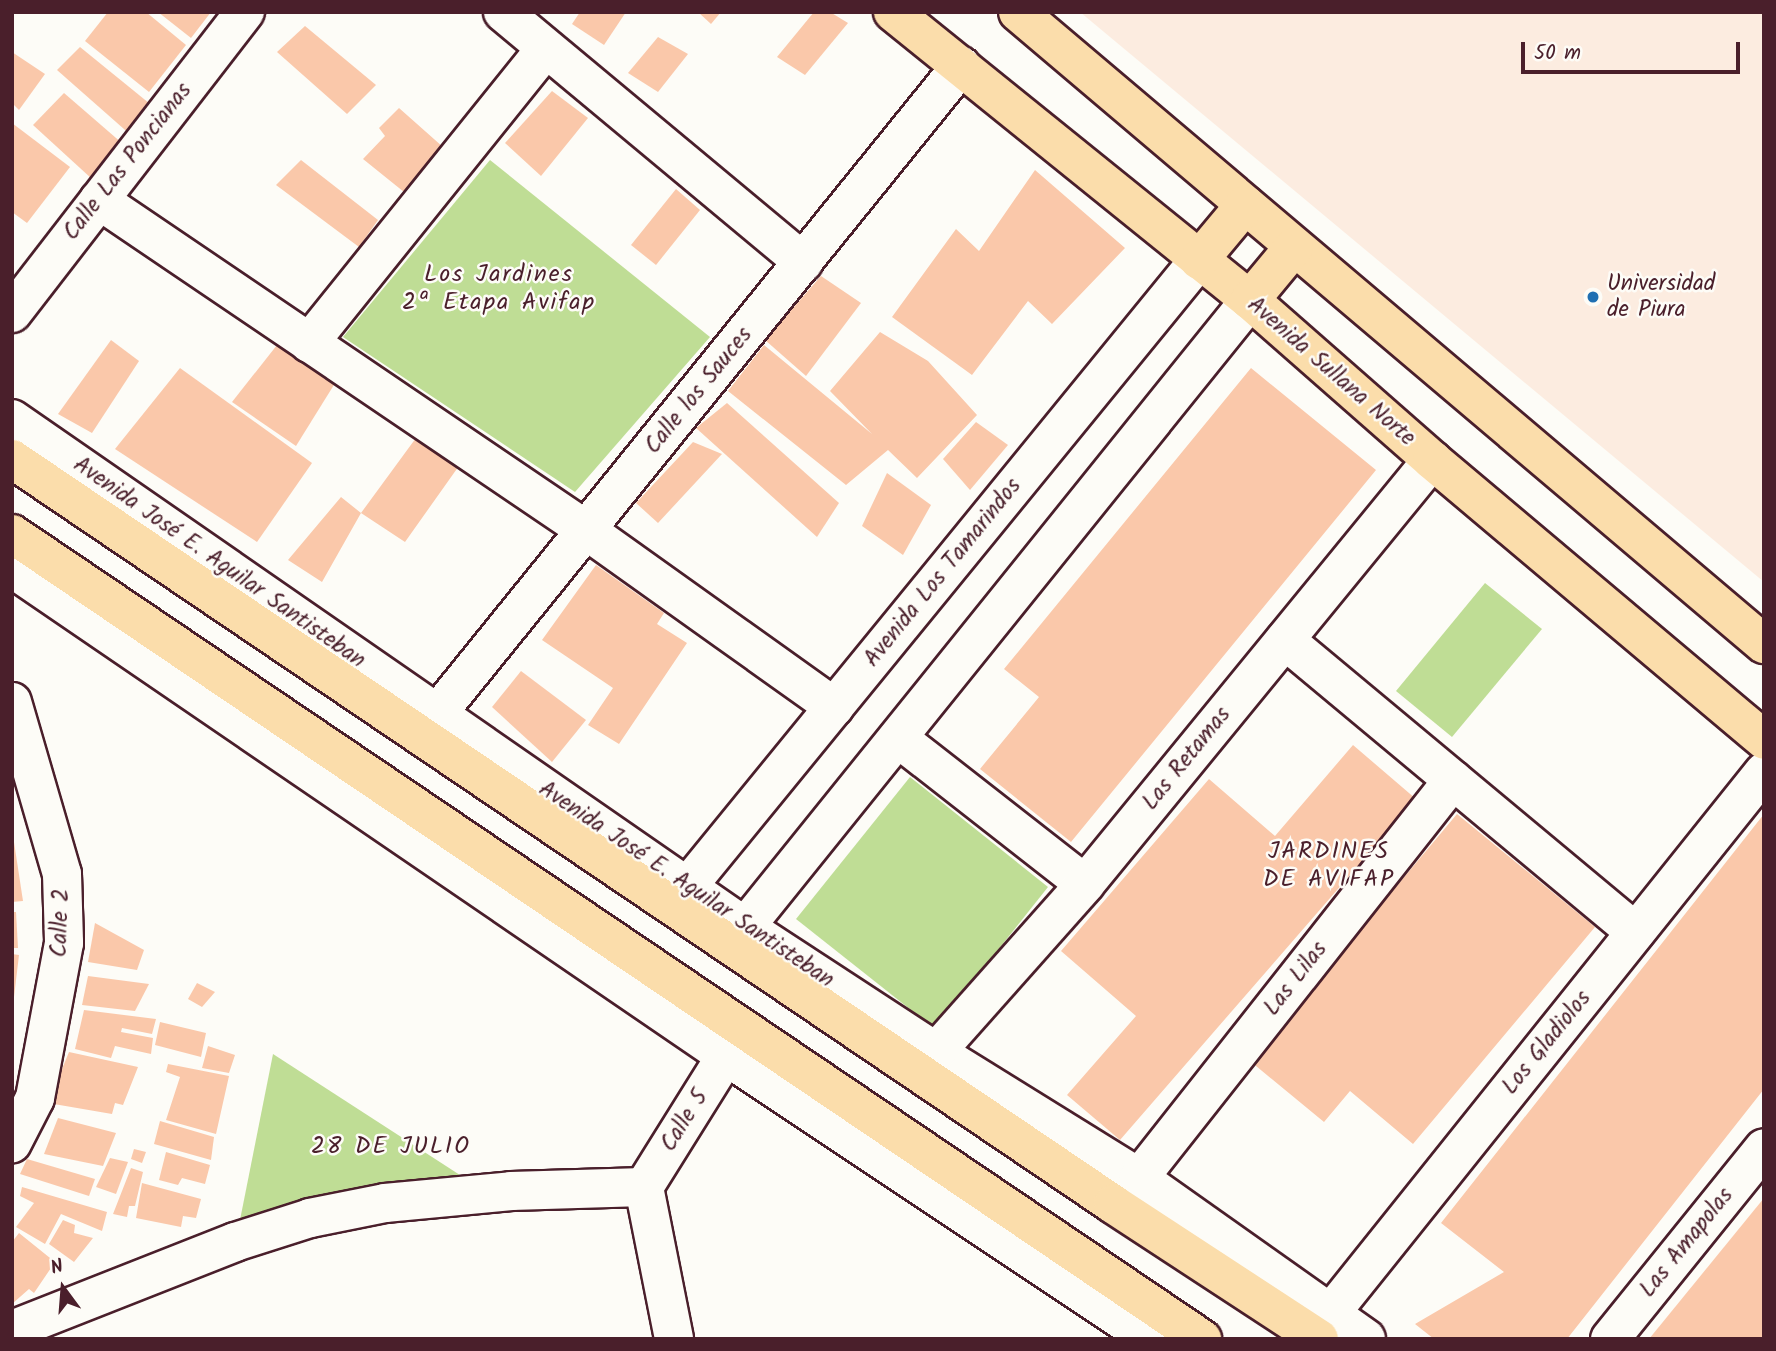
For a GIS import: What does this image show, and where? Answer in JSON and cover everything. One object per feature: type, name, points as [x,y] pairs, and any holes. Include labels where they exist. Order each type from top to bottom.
[{"type":"main road","name":"Avenida Sullana Norte","points":[[893,12],[1250,300],[1432,460],[1764,740]]},
{"type":"main road","points":[[1018,12],[1764,645]]},
{"type":"main road","points":[[1199,260],[1245,205]]},
{"type":"main road","points":[[1250,300],[1294,247]]},
{"type":"main road","name":"Avenida José E. Aguilar Santisteban","points":[[12,459],[1113,1204],[1318,1332]]},
{"type":"main road","points":[[12,534],[1202,1339]]},
{"type":"street","name":"Calle Las Poncianas","points":[[12,313],[245,12]]},
{"type":"street","points":[[503,12],[803,262]]},
{"type":"street","points":[[309,343],[546,48]]},
{"type":"street","name":"Calle los Sauces","points":[[436,715],[961,66]]},
{"type":"street","points":[[99,200],[586,530],[834,707]]},
{"type":"street","name":"Avenida Los Tamarindos","points":[[687,887],[1199,260]]},
{"type":"street","points":[[745,927],[1250,300]]},
{"type":"street","name":"Avenida José E. Aguilar Santisteban","points":[[12,419],[745,927],[936,1052],[1139,1178],[1318,1332],[1366,1339]]},
{"type":"street","name":"Las Retamas","points":[[936,1052],[1085,884],[1432,460]]},
{"type":"street","points":[[12,568],[726,1056],[1151,1339]]},
{"type":"street","points":[[1285,640],[1635,932]]},
{"type":"street","name":"Calle 2","points":[[12,702],[62,874],[64,943],[35,1098],[12,1143]]},
{"type":"street","points":[[898,738],[1085,884]]},
{"type":"street","points":[[1318,1332],[1764,773]]},
{"type":"street","name":"Los Gladiolos","points":[[1318,1332],[1764,773]]},
{"type":"street","name":"Las Lilas","points":[[1139,1178],[1452,780]]},
{"type":"street","name":"Calle 5","points":[[644,1187],[726,1056]]},
{"type":"street","name":"Las Amapolas","points":[[1610,1339],[1764,1148]]},
{"type":"street","points":[[12,1330],[235,1242],[310,1218],[385,1203],[473,1195],[644,1187],[674,1339]]},
{"type":"shaded area","name":"Universidad de Piura","points":[[1080,12],[1764,12],[1764,582]]},
{"type":"green space","points":[[490,160],[710,337],[575,492],[343,337]]},
{"type":"green space","points":[[1485,583],[1542,629],[1452,737],[1396,691]]},
{"type":"green space","points":[[910,777],[1048,887],[935,1029],[796,919]]},
{"type":"green space","points":[[273,1054],[463,1177],[240,1220]]},
{"type":"building","points":[[108,12],[146,12],[186,45],[149,92],[85,41]]},
{"type":"building","points":[[158,12],[211,12],[191,38]]},
{"type":"building","points":[[580,12],[626,12],[604,45],[572,24]]},
{"type":"building","points":[[698,12],[721,12],[711,24]]},
{"type":"building","points":[[814,12],[830,12],[848,23],[805,75],[777,57]]},
{"type":"building","points":[[305,26],[376,85],[347,114],[277,52]]},
{"type":"building","points":[[658,37],[688,54],[658,92],[628,73]]},
{"type":"building","points":[[80,47],[155,108],[133,137],[57,70]]},
{"type":"building","points":[[12,52],[45,74],[19,110],[12,103]]},
{"type":"building","points":[[552,91],[588,118],[541,176],[505,143]]},
{"type":"building","points":[[64,93],[123,144],[92,179],[33,125]]},
{"type":"building","points":[[399,108],[452,155],[422,190],[413,183],[404,192],[363,159],[385,136],[379,128]]},
{"type":"building","points":[[12,123],[70,167],[27,223],[12,212]]},
{"type":"building","points":[[301,160],[378,220],[359,247],[276,185]]},
{"type":"building","points":[[1035,170],[1125,248],[1052,324],[1028,301],[972,375],[892,317],[956,229],[979,251]]},
{"type":"building","points":[[676,189],[700,210],[656,265],[631,245]]},
{"type":"building","points":[[821,276],[861,303],[806,376],[765,340]]},
{"type":"building","points":[[880,332],[928,361],[977,415],[917,478],[888,450],[846,485],[728,391],[764,345],[872,434],[830,391]]},
{"type":"building","points":[[111,340],[139,361],[92,433],[58,414]]},
{"type":"building","points":[[277,345],[337,380],[296,446],[232,402]]},
{"type":"building","points":[[180,368],[312,463],[257,542],[115,449]]},
{"type":"building","points":[[1251,368],[1376,470],[1071,842],[980,769],[1039,697],[1004,669]]},
{"type":"building","points":[[727,403],[839,503],[817,537],[696,428]]},
{"type":"building","points":[[976,422],[1008,445],[970,490],[943,459]]},
{"type":"building","points":[[424,427],[466,456],[405,542],[361,513]]},
{"type":"building","points":[[693,442],[722,454],[658,523],[636,503]]},
{"type":"building","points":[[887,473],[931,505],[903,555],[862,526]]},
{"type":"building","points":[[341,497],[361,513],[322,582],[288,560]]},
{"type":"building","points":[[596,565],[664,613],[657,624],[687,643],[619,744],[588,725],[613,688],[542,640]]},
{"type":"building","points":[[521,671],[586,720],[552,762],[492,707]]},
{"type":"building","points":[[1353,745],[1416,799],[1120,1140],[1067,1095],[1136,1016],[1061,951],[1209,779],[1275,836]]},
{"type":"building","points":[[1457,814],[1595,927],[1413,1144],[1350,1091],[1324,1122],[1250,1061]]},
{"type":"building","points":[[1764,814],[1764,1089],[1567,1339],[1434,1339],[1415,1324],[1504,1272],[1441,1223]]},
{"type":"building","points":[[14,842],[23,901],[12,902],[12,843]]},
{"type":"building","points":[[12,912],[16,912],[18,948],[12,948]]},
{"type":"building","points":[[95,923],[144,950],[137,970],[88,962]]},
{"type":"building","points":[[12,954],[19,955],[14,997],[12,997]]},
{"type":"building","points":[[88,976],[149,984],[135,1011],[82,1005]]},
{"type":"building","points":[[197,983],[215,992],[202,1007],[188,999]]},
{"type":"building","points":[[84,1010],[156,1019],[152,1034],[122,1028],[121,1032],[153,1038],[151,1054],[115,1046],[111,1058],[75,1049]]},
{"type":"building","points":[[160,1022],[206,1033],[201,1057],[155,1045]]},
{"type":"building","points":[[208,1046],[235,1055],[229,1073],[202,1068]]},
{"type":"building","points":[[69,1052],[138,1067],[123,1105],[115,1103],[112,1114],[48,1103]]},
{"type":"building","points":[[168,1064],[229,1076],[216,1134],[166,1120],[180,1077],[166,1072]]},
{"type":"building","points":[[58,1118],[116,1133],[103,1166],[44,1154]]},
{"type":"building","points":[[160,1121],[214,1137],[211,1160],[154,1144]]},
{"type":"building","points":[[134,1149],[146,1152],[142,1163],[131,1159]]},
{"type":"building","points":[[166,1152],[210,1165],[205,1184],[182,1178],[178,1185],[159,1180]]},
{"type":"building","points":[[110,1158],[128,1162],[116,1194],[96,1187]]},
{"type":"building","points":[[27,1159],[95,1179],[89,1196],[20,1174]]},
{"type":"building","points":[[131,1168],[143,1172],[135,1206],[129,1206],[127,1217],[113,1214]]},
{"type":"building","points":[[142,1183],[201,1199],[196,1218],[183,1216],[181,1227],[136,1218]]},
{"type":"building","points":[[22,1187],[107,1212],[102,1231],[61,1214],[45,1244],[16,1227],[34,1203],[20,1196]]},
{"type":"building","points":[[1764,1198],[1764,1339],[1649,1339]]},
{"type":"building","points":[[63,1220],[75,1225],[74,1233],[93,1238],[74,1262],[49,1244]]},
{"type":"building","points":[[19,1233],[55,1262],[34,1293],[29,1289],[12,1304],[12,1242]]},
{"type":"place","name":"Universidad de Piura","points":[[1593,297]]},
{"type":"district","name":"Los Jardines 2ª Etapa Avifap","points":[[499,289]]},
{"type":"district","name":"JARDINES DE AVIFAP","points":[[1329,866]]},
{"type":"district","name":"28 DE JULIO","points":[[391,1147]]}]
